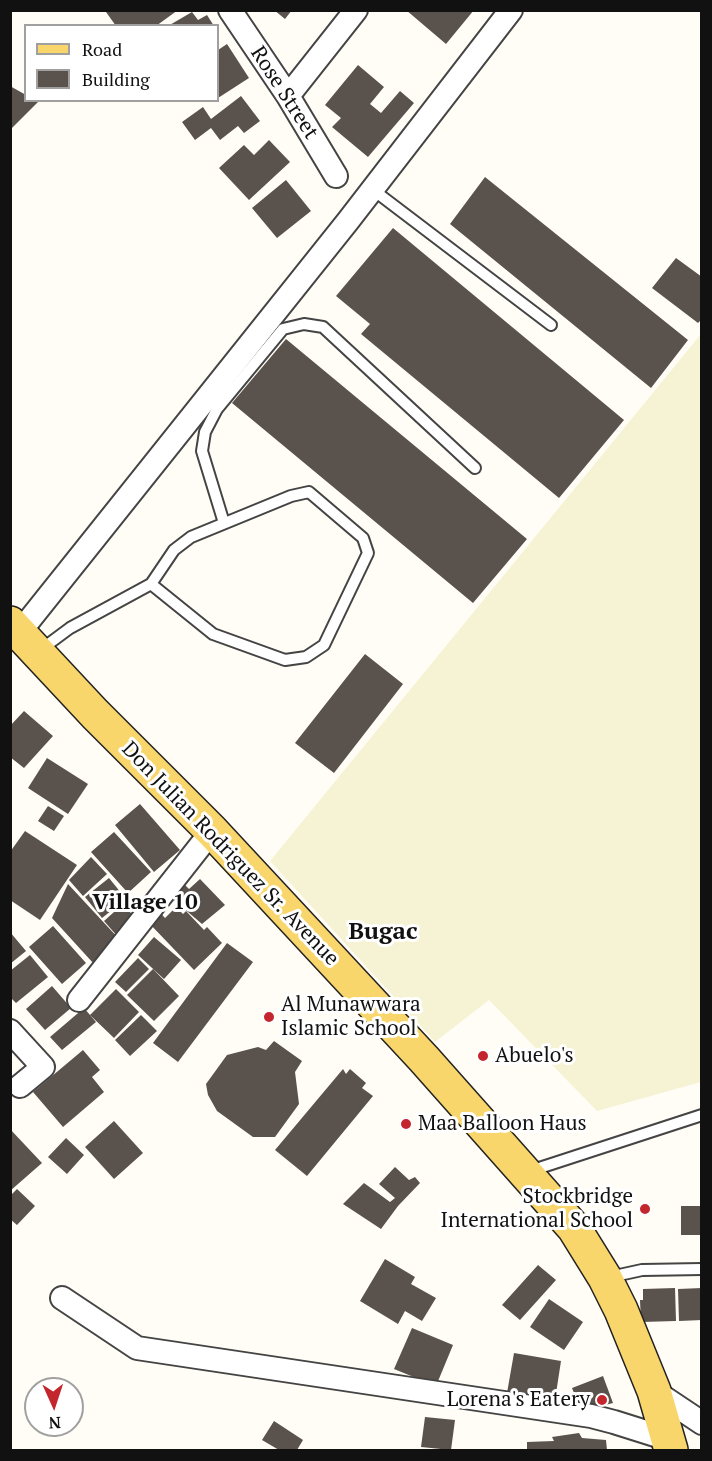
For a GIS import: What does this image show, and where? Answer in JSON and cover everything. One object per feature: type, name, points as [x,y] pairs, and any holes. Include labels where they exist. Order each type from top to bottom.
[{"type":"main road","name":"Don Julian Rodriguez Sr. Avenue","points":[[23,636],[95,714],[212,831],[424,1059],[574,1228],[605,1278],[621,1310],[654,1391],[669,1445]]},
{"type":"street","name":"Rose Street","points":[[230,10],[288,96],[336,176]]},
{"type":"street","points":[[288,96],[356,10]]},
{"type":"street","points":[[23,636],[511,10]]},
{"type":"street","points":[[79,1000],[212,831]]},
{"type":"street","points":[[10,1031],[43,1067],[20,1086]]},
{"type":"street","points":[[62,1298],[137,1348],[591,1416],[614,1422],[669,1445]]},
{"type":"street","points":[[654,1391],[702,1423]]},
{"type":"lane","points":[[372,189],[551,325]]},
{"type":"lane","points":[[224,523],[202,451],[205,432],[217,409],[282,329],[304,324],[323,327],[476,468]]},
{"type":"lane","points":[[23,636],[70,628],[151,584],[174,550],[191,537],[291,496],[309,492],[363,538],[368,553],[324,645],[306,657],[285,660],[213,634],[151,584]]},
{"type":"lane","points":[[525,1172],[702,1116]]},
{"type":"lane","points":[[605,1278],[642,1270],[702,1269]]},
{"type":"shaded area","points":[[701,334],[701,1082],[597,1111],[489,1000],[435,1042],[270,861]]},
{"type":"building","points":[[108,10],[178,10],[159,24],[115,24],[106,12]]},
{"type":"building","points":[[274,10],[292,10],[285,19]]},
{"type":"building","points":[[406,10],[474,10],[446,44]]},
{"type":"building","points":[[192,12],[198,20],[207,15],[213,24],[171,24]]},
{"type":"building","points":[[227,44],[249,78],[219,97],[219,49]]},
{"type":"building","points":[[358,65],[384,87],[370,104],[381,113],[400,91],[414,103],[368,157],[332,127],[341,118],[325,105]]},
{"type":"building","points":[[10,86],[24,94],[24,102],[38,102],[10,130]]},
{"type":"building","points":[[241,96],[260,121],[244,133],[238,126],[220,140],[211,128],[195,140],[182,122],[203,107],[211,119]]},
{"type":"building","points":[[269,140],[290,162],[249,200],[219,168],[244,145],[254,155]]},
{"type":"building","points":[[485,177],[688,340],[651,388],[450,224]]},
{"type":"building","points":[[286,180],[311,211],[277,238],[252,208]]},
{"type":"building","points":[[393,228],[624,420],[559,498],[361,334],[370,324],[336,296]]},
{"type":"building","points":[[676,258],[702,277],[702,319],[698,323],[652,288]]},
{"type":"building","points":[[286,339],[527,539],[473,603],[232,403]]},
{"type":"building","points":[[365,654],[403,684],[334,773],[295,743]]},
{"type":"building","points":[[24,711],[53,736],[24,768],[10,757],[10,726]]},
{"type":"building","points":[[47,758],[88,784],[68,814],[28,788]]},
{"type":"building","points":[[140,804],[180,850],[154,872],[115,825]]},
{"type":"building","points":[[48,806],[64,816],[54,831],[38,821]]},
{"type":"building","points":[[25,831],[77,865],[40,920],[10,900],[10,852]]},
{"type":"building","points":[[114,832],[151,872],[128,893],[91,852]]},
{"type":"building","points":[[91,857],[107,874],[83,896],[69,880]]},
{"type":"building","points":[[109,878],[126,899],[102,918],[85,897]]},
{"type":"building","points":[[200,879],[225,905],[202,924],[167,894],[181,881],[189,889]]},
{"type":"building","points":[[68,884],[120,940],[94,964],[52,918]]},
{"type":"building","points":[[123,904],[137,920],[118,937],[104,921]]},
{"type":"building","points":[[176,907],[183,914],[186,911],[204,930],[207,927],[222,943],[194,970],[147,921],[158,910],[165,918]]},
{"type":"building","points":[[53,926],[86,963],[62,984],[29,947]]},
{"type":"building","points":[[10,932],[26,951],[10,964]]},
{"type":"building","points":[[154,937],[181,960],[164,979],[138,955]]},
{"type":"building","points":[[227,943],[253,962],[178,1062],[153,1043]]},
{"type":"building","points":[[30,955],[48,977],[16,1003],[10,997],[10,971]]},
{"type":"building","points":[[138,958],[149,969],[126,992],[115,982]]},
{"type":"building","points":[[153,969],[179,996],[154,1021],[127,995]]},
{"type":"building","points":[[52,986],[71,1008],[45,1030],[26,1009]]},
{"type":"building","points":[[116,989],[139,1012],[114,1038],[90,1015]]},
{"type":"building","points":[[84,1008],[96,1022],[62,1050],[50,1037]]},
{"type":"building","points":[[141,1015],[157,1031],[130,1056],[115,1040]]},
{"type":"building","points":[[274,1041],[302,1061],[295,1072],[299,1104],[275,1137],[253,1137],[217,1111],[208,1095],[206,1084],[227,1055],[258,1047],[266,1050]]},
{"type":"building","points":[[83,1050],[100,1070],[92,1077],[104,1092],[63,1127],[33,1092]]},
{"type":"building","points":[[343,1069],[346,1074],[350,1069],[366,1083],[362,1088],[373,1096],[307,1176],[275,1150]]},
{"type":"building","points":[[114,1121],[143,1153],[114,1179],[85,1147]]},
{"type":"building","points":[[10,1129],[42,1163],[10,1191]]},
{"type":"building","points":[[66,1138],[84,1155],[67,1174],[48,1157]]},
{"type":"building","points":[[395,1167],[409,1180],[415,1177],[420,1183],[398,1206],[381,1229],[343,1204],[364,1183],[390,1202],[395,1198],[379,1184]]},
{"type":"building","points":[[17,1189],[35,1206],[17,1225],[10,1219],[10,1196]]},
{"type":"building","points":[[681,1206],[702,1206],[702,1235],[681,1235]]},
{"type":"building","points":[[385,1259],[415,1277],[411,1284],[436,1298],[422,1321],[405,1311],[398,1324],[360,1301]]},
{"type":"building","points":[[538,1265],[556,1280],[520,1320],[502,1305]]},
{"type":"building","points":[[675,1288],[676,1321],[641,1322],[640,1300],[643,1300],[643,1289]]},
{"type":"building","points":[[702,1288],[702,1320],[679,1321],[678,1289]]},
{"type":"building","points":[[549,1299],[583,1322],[564,1350],[530,1327]]},
{"type":"building","points":[[412,1328],[453,1345],[436,1386],[394,1369]]},
{"type":"building","points":[[514,1353],[561,1361],[555,1400],[507,1393]]},
{"type":"building","points":[[603,1376],[613,1403],[593,1408],[579,1406],[572,1388]]},
{"type":"building","points":[[425,1417],[455,1420],[451,1450],[421,1447]]},
{"type":"building","points":[[274,1421],[303,1440],[297,1450],[279,1450],[262,1440]]},
{"type":"building","points":[[579,1433],[582,1438],[606,1440],[607,1450],[527,1450],[527,1442],[554,1441],[552,1437]]},
{"type":"place","name":"Al Munawwara Islamic School","points":[[269,1017]]},
{"type":"place","name":"Abuelo's","points":[[483,1056]]},
{"type":"place","name":"Maa Balloon Haus","points":[[406,1124]]},
{"type":"place","name":"Stockbridge International School","points":[[645,1209]]},
{"type":"place","name":"Lorena's Eatery","points":[[602,1400]]},
{"type":"district","name":"Village 10","points":[[145,903]]},
{"type":"district","name":"Bugac","points":[[383,932]]}]
